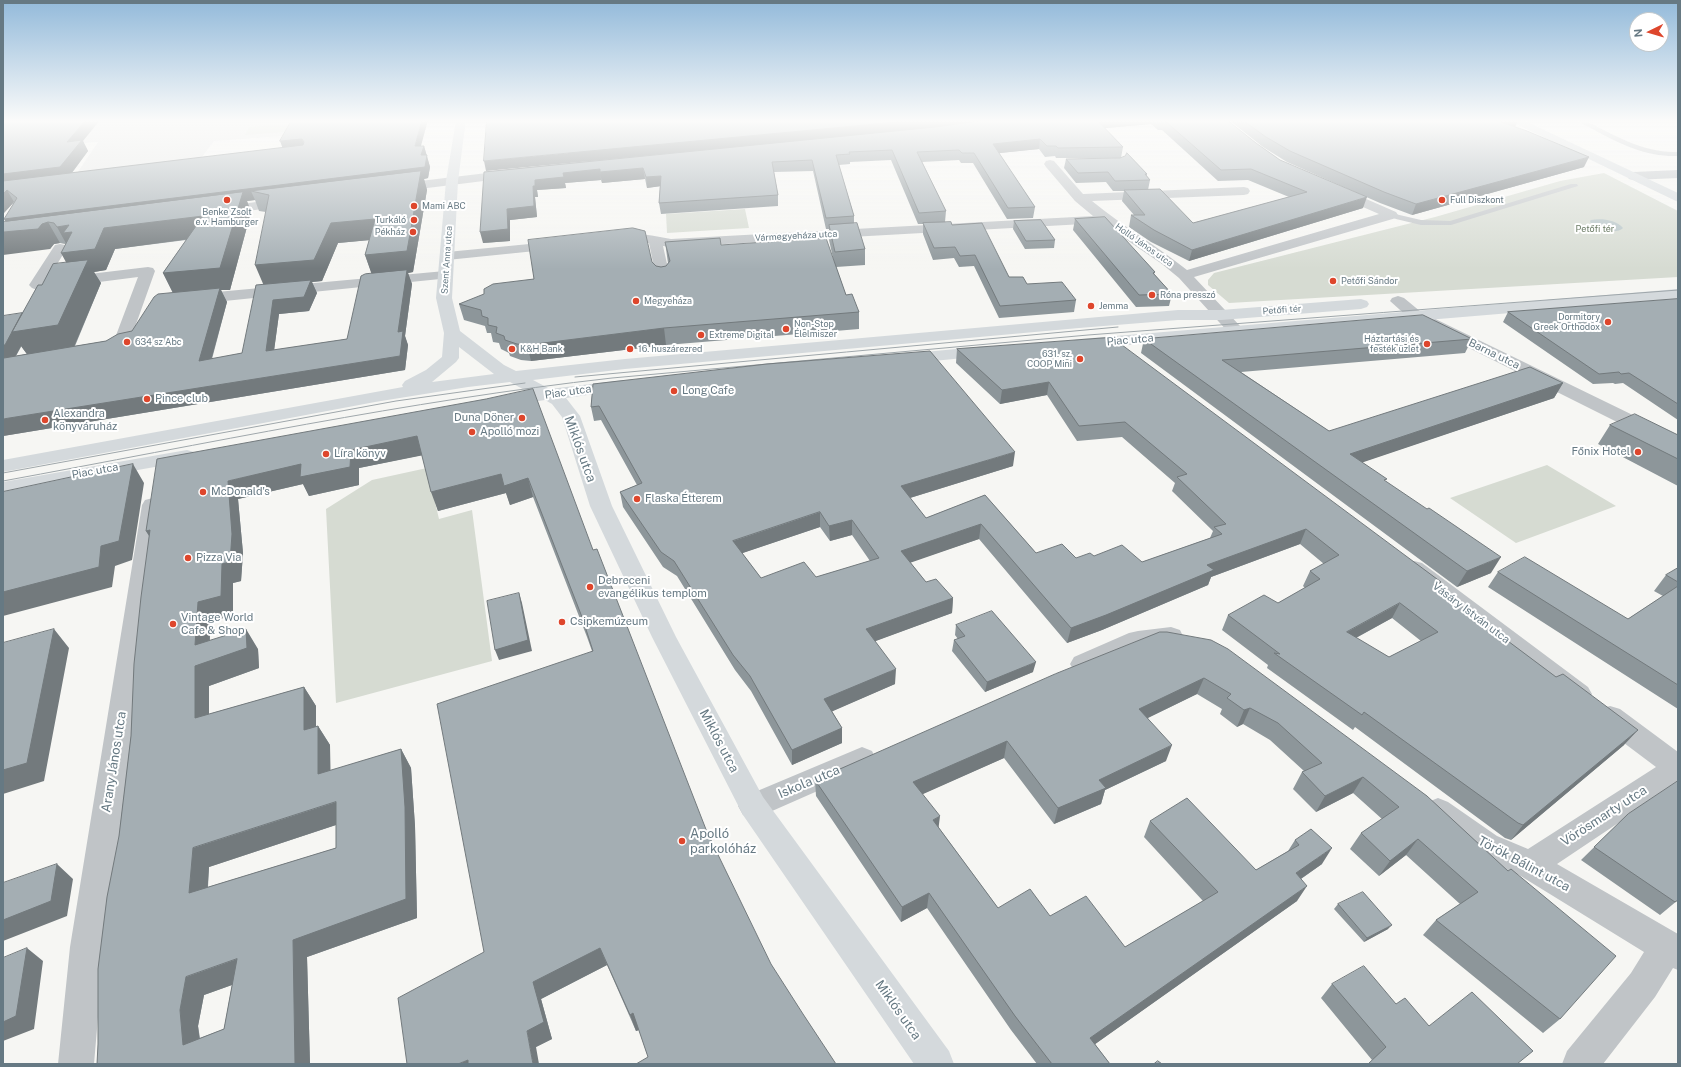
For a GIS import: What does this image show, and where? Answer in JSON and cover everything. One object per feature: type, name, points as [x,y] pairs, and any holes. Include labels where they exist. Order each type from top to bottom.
[{"type":"street","name":"Szent Anna utca","points":[[375,397],[424,380],[434,374],[450,358],[452,333],[444,298],[454,170]]},
{"type":"street","name":"Holló János utca","points":[[1055,170],[1080,198],[1105,219],[1167,261],[1184,275],[1235,330]]},
{"type":"street","points":[[1620,170],[1678,198]]},
{"type":"street","points":[[1632,170],[1633,176]]},
{"type":"street","points":[[380,190],[522,173]]},
{"type":"street","points":[[1633,176],[1678,174]]},
{"type":"street","points":[[1325,186],[1391,215]]},
{"type":"street","points":[[1080,198],[1244,191]]},
{"type":"street","points":[[203,213],[295,201]]},
{"type":"street","points":[[1184,275],[1391,215]]},
{"type":"street","name":"Vármegyeháza utca","points":[[602,240],[632,237],[671,243],[1105,219]]},
{"type":"street","points":[[655,240],[663,277]]},
{"type":"street","points":[[447,256],[572,244]]},
{"type":"street","points":[[60,248],[37,285],[148,271],[122,341],[108,350],[86,354]]},
{"type":"street","points":[[184,300],[445,275]]},
{"type":"street","points":[[1484,295],[1678,281]]},
{"type":"street","name":"Petőfi tér","points":[[1235,330],[1418,307],[1678,294]]},
{"type":"street","name":"Petőfi tér","points":[[1221,315],[1385,302]]},
{"type":"street","name":"Barna utca","points":[[1385,302],[1418,307],[1678,445]]},
{"type":"street","points":[[136,305],[152,304]]},
{"type":"street","name":"Piac utca","points":[[3,466],[375,397],[468,382],[612,366],[1125,319],[1178,315],[1221,315]]},
{"type":"street","name":"Piac utca","points":[[1066,345],[1235,330]]},
{"type":"street","points":[[452,333],[498,369],[548,394]]},
{"type":"street","points":[[1112,342],[1136,360]]},
{"type":"street","points":[[887,360],[1005,349]]},
{"type":"street","points":[[573,403],[587,378],[612,366]]},
{"type":"street","name":"Piac utca","points":[[489,402],[548,394],[573,403],[635,383]]},
{"type":"street","name":"Miklós utca","points":[[548,394],[558,400],[573,403],[601,506],[664,637],[753,806],[936,1064]]},
{"type":"street","name":"Piac utca","points":[[3,488],[207,453]]},
{"type":"street","name":"Arany János utca","points":[[76,1064],[87,946],[158,470],[158,461]]},
{"type":"street","name":"Vásáry István utca","points":[[1397,557],[1678,768]]},
{"type":"street","points":[[1058,675],[1138,640],[1172,636],[1194,640]]},
{"type":"street","name":"Iskola utca","points":[[753,806],[883,750]]},
{"type":"street","name":"Vörösmarty utca","points":[[1530,865],[1678,768]]},
{"type":"street","name":"Török Bálint utca","points":[[1416,794],[1486,846],[1530,865],[1673,949]]},
{"type":"street","points":[[1580,1064],[1673,949]]},
{"type":"lane","points":[[1391,215],[1417,222],[1437,225],[1451,223],[1574,186]]},
{"type":"lane","points":[[53,296],[60,282]]},
{"type":"shaded area","points":[[79,170],[126,170],[75,176]]},
{"type":"shaded area","points":[[1591,220],[1608,220],[1617,223],[1623,228],[1612,231],[1598,228],[1591,224]]},
{"type":"green space","name":"Petőfi tér","points":[[1604,173],[1678,211],[1678,277],[1229,303],[1208,285],[1208,280],[1214,273],[1435,217],[1560,181]]},
{"type":"green space","points":[[745,209],[749,228],[667,233],[666,214]]},
{"type":"green space","points":[[1547,465],[1616,506],[1516,543],[1450,498]]},
{"type":"green space","points":[[427,468],[439,519],[472,510],[492,661],[336,703],[326,509],[372,480]]},
{"type":"building","points":[[3,170],[37,170],[3,174]]},
{"type":"building","points":[[96,170],[402,170],[4,219],[17,198],[7,190],[3,194],[3,181]]},
{"type":"building","points":[[506,170],[593,170],[563,173],[564,177],[535,180],[535,186],[533,186],[534,206],[507,209],[508,229],[480,232],[484,172]]},
{"type":"building","points":[[600,170],[624,170],[600,172]]},
{"type":"building","points":[[644,170],[773,170],[778,195],[659,203],[661,176],[646,177]]},
{"type":"building","points":[[814,170],[840,170],[854,216],[826,218]]},
{"type":"building","points":[[900,170],[926,170],[946,211],[919,213]]},
{"type":"building","points":[[984,170],[1010,170],[1035,207],[1008,208]]},
{"type":"building","points":[[1075,170],[1143,170],[1150,180],[1115,181],[1108,172],[1078,173]]},
{"type":"building","points":[[1253,170],[1303,170],[1367,197],[1192,250],[1154,230],[1131,215],[1145,215],[1124,190],[1160,189],[1193,223],[1307,192]]},
{"type":"building","points":[[1333,170],[1542,170],[1416,204]]},
{"type":"building","points":[[421,171],[407,251],[365,255],[375,219],[331,223],[314,260],[255,265],[269,195],[251,191]]},
{"type":"building","points":[[243,192],[220,268],[163,273],[203,216],[104,228],[95,249],[61,253],[72,232],[63,233],[69,225],[57,227],[54,223],[48,222],[42,224],[38,229],[3,232],[3,222]]},
{"type":"building","points":[[1105,217],[1155,272],[1153,273],[1172,294],[1139,295],[1075,219]]},
{"type":"building","points":[[1041,220],[1055,240],[1026,241],[1014,221]]},
{"type":"building","points":[[951,222],[952,225],[982,223],[1009,277],[1023,277],[1027,284],[1062,282],[1076,300],[1000,306],[975,255],[960,256],[955,247],[934,248],[923,223]]},
{"type":"building","points":[[857,223],[865,249],[835,252],[829,225]]},
{"type":"building","points":[[633,228],[645,231],[652,262],[656,266],[661,267],[666,266],[670,261],[665,242],[720,238],[721,245],[826,238],[846,295],[852,294],[859,312],[664,328],[527,345],[517,344],[505,340],[504,336],[496,333],[497,327],[488,325],[488,318],[482,316],[481,310],[459,304],[484,294],[484,289],[493,284],[534,279],[528,240]]},
{"type":"building","points":[[88,260],[58,325],[12,332],[38,285],[42,285],[53,264]]},
{"type":"building","points":[[407,270],[398,332],[403,331],[400,356],[3,419],[3,358],[106,341],[118,334],[132,331],[154,297],[158,294],[220,288],[199,361],[242,353],[256,285],[311,280],[304,297],[273,300],[266,351],[347,339],[361,276],[365,274]]},
{"type":"building","points":[[1678,299],[1678,404],[1629,373],[1621,374],[1619,372],[1599,374],[1508,312]]},
{"type":"building","points":[[22,313],[5,345],[3,345],[3,316]]},
{"type":"building","points":[[1423,315],[1472,339],[1222,360],[1329,431],[1530,367],[1563,383],[1350,454],[1387,479],[1384,480],[1427,509],[1429,508],[1501,557],[1467,571],[1144,339]]},
{"type":"building","points":[[1106,338],[1110,342],[1118,342],[1441,582],[1433,585],[1556,677],[1563,674],[1638,730],[1523,825],[1518,823],[1364,712],[1362,715],[1274,653],[1280,654],[1228,615],[1264,595],[1278,603],[1320,579],[1310,571],[1339,555],[1306,529],[1207,565],[1214,570],[1071,628],[981,524],[901,551],[926,582],[936,579],[953,598],[866,629],[896,669],[824,699],[842,728],[792,750],[750,676],[733,655],[674,561],[661,552],[620,492],[642,483],[599,406],[591,407],[593,384],[767,364],[930,351],[1015,452],[901,486],[926,518],[985,495],[1036,553],[1062,544],[1076,558],[1090,553],[1094,556],[1122,545],[1142,562],[1222,534],[1214,527],[1226,524],[1177,477],[1187,474],[1125,422],[1079,426],[1049,382],[1002,390],[957,349]],"holes":[[[820,512],[829,526],[852,520],[879,558],[816,577],[804,562],[761,578],[733,541]],[[1400,603],[1438,632],[1389,657],[1347,632]]]},
{"type":"building","points":[[533,389],[593,550],[597,549],[707,832],[771,964],[836,1064],[636,1064],[648,1057],[633,1013],[630,1015],[600,948],[533,982],[544,1022],[527,1031],[533,1064],[468,1064],[468,1060],[458,1064],[407,1064],[398,998],[484,952],[437,704],[593,651],[582,617],[528,478],[504,486],[501,474],[431,492],[417,436],[351,450],[350,467],[300,477],[301,464],[228,481],[232,534],[230,562],[222,564],[221,596],[198,602],[195,645],[246,629],[247,648],[195,666],[195,718],[304,687],[304,730],[318,726],[318,774],[401,749],[405,807],[406,899],[293,940],[295,1064],[97,1064],[98,969],[107,897],[119,836],[131,736],[134,664],[150,530],[146,531],[157,459],[486,399]],"holes":[[[336,802],[336,848],[189,893],[193,848]],[[237,959],[224,1029],[183,1045],[180,1010],[186,977]]]},
{"type":"building","points":[[1635,414],[1678,435],[1678,459],[1610,425]]},
{"type":"building","points":[[133,464],[119,541],[101,546],[99,567],[3,592],[3,492]]},
{"type":"building","points":[[1525,557],[1628,619],[1678,586],[1678,685],[1498,572]]},
{"type":"building","points":[[1678,568],[1678,582],[1666,575]]},
{"type":"building","points":[[519,593],[528,640],[495,650],[487,601]]},
{"type":"building","points":[[992,611],[1036,662],[987,682],[954,640],[965,636],[956,625]]},
{"type":"building","points":[[54,629],[27,763],[3,770],[3,643]]},
{"type":"building","points":[[1160,632],[1211,640],[1228,649],[1427,796],[1508,871],[1511,869],[1616,956],[1560,1019],[1436,920],[1478,892],[1418,839],[1390,861],[1361,833],[1399,807],[1363,777],[1325,796],[1302,772],[1322,763],[1278,723],[1250,708],[1244,710],[1227,698],[1231,694],[1204,678],[1139,709],[1172,745],[1099,780],[1106,788],[1058,808],[1007,741],[913,782],[940,816],[933,820],[998,908],[1030,889],[1050,916],[1086,896],[1125,947],[1218,892],[1150,821],[1187,798],[1256,870],[1299,845],[1295,840],[1311,829],[1332,848],[1296,873],[1307,886],[1090,1038],[1110,1064],[1052,1064],[1015,1016],[929,893],[902,907],[815,780],[1055,674]]},
{"type":"building","points":[[1678,781],[1678,900],[1675,902],[1594,847],[1628,814]]},
{"type":"building","points":[[57,864],[51,901],[3,920],[3,883]]},
{"type":"building","points":[[1363,892],[1392,925],[1367,938],[1338,904]]},
{"type":"building","points":[[27,948],[16,1016],[3,1022],[3,958]]},
{"type":"building","points":[[1364,966],[1396,1004],[1405,998],[1429,1026],[1472,992],[1533,1051],[1517,1064],[1368,1064],[1386,1047],[1332,984]]},
{"type":"building","points":[[1158,1061],[1162,1064],[1154,1064]]},
{"type":"tram line","points":[[3,481],[382,411],[612,378],[1088,335],[1678,290]]},
{"type":"tram line","points":[[575,377],[1118,327]]},
{"type":"tram line","points":[[3,473],[396,401],[525,383]]},
{"type":"place","name":"Benke Zsolt e.v. Hamburger","points":[[227,200]]},
{"type":"place","name":"Full Diszkont","points":[[1442,200]]},
{"type":"place","name":"Mami ABC","points":[[414,206]]},
{"type":"place","name":"Turkáló","points":[[414,220]]},
{"type":"place","name":"Pékház","points":[[413,232]]},
{"type":"place","name":"Petőfi Sándor","points":[[1333,281]]},
{"type":"place","name":"Róna presszó","points":[[1152,295]]},
{"type":"place","name":"Megyeháza","points":[[636,301]]},
{"type":"place","name":"Jemma","points":[[1091,306]]},
{"type":"place","name":"Dormitory Greek Orthodox","points":[[1608,322]]},
{"type":"place","name":"Non-Stop Élelmiszer","points":[[786,329]]},
{"type":"place","name":"Extreme Digital","points":[[701,335]]},
{"type":"place","name":"634 sz Abc","points":[[127,342]]},
{"type":"place","name":"Háztartási és festék üzlet","points":[[1427,344]]},
{"type":"place","name":"K&H Bank","points":[[512,349]]},
{"type":"place","name":"16. huszárezred","points":[[630,349]]},
{"type":"place","name":"631. sz. COOP Mini","points":[[1080,359]]},
{"type":"place","name":"Long Cafe","points":[[674,391]]},
{"type":"place","name":"Pince club","points":[[147,399]]},
{"type":"place","name":"Duna Döner","points":[[522,418]]},
{"type":"place","name":"Alexandra könyváruház","points":[[45,420]]},
{"type":"place","name":"Apolló mozi","points":[[472,432]]},
{"type":"place","name":"Főnix Hotel","points":[[1638,452]]},
{"type":"place","name":"Líra könyv","points":[[326,454]]},
{"type":"place","name":"McDonald's","points":[[203,492]]},
{"type":"place","name":"Flaska Étterem","points":[[637,499]]},
{"type":"place","name":"Pizza Via","points":[[188,558]]},
{"type":"place","name":"Debreceni evangélikus templom","points":[[590,587]]},
{"type":"place","name":"Csipkemúzeum","points":[[562,622]]},
{"type":"place","name":"Vintage World Cafe & Shop","points":[[173,624]]},
{"type":"place","name":"Apolló parkolóház","points":[[682,841]]}]
